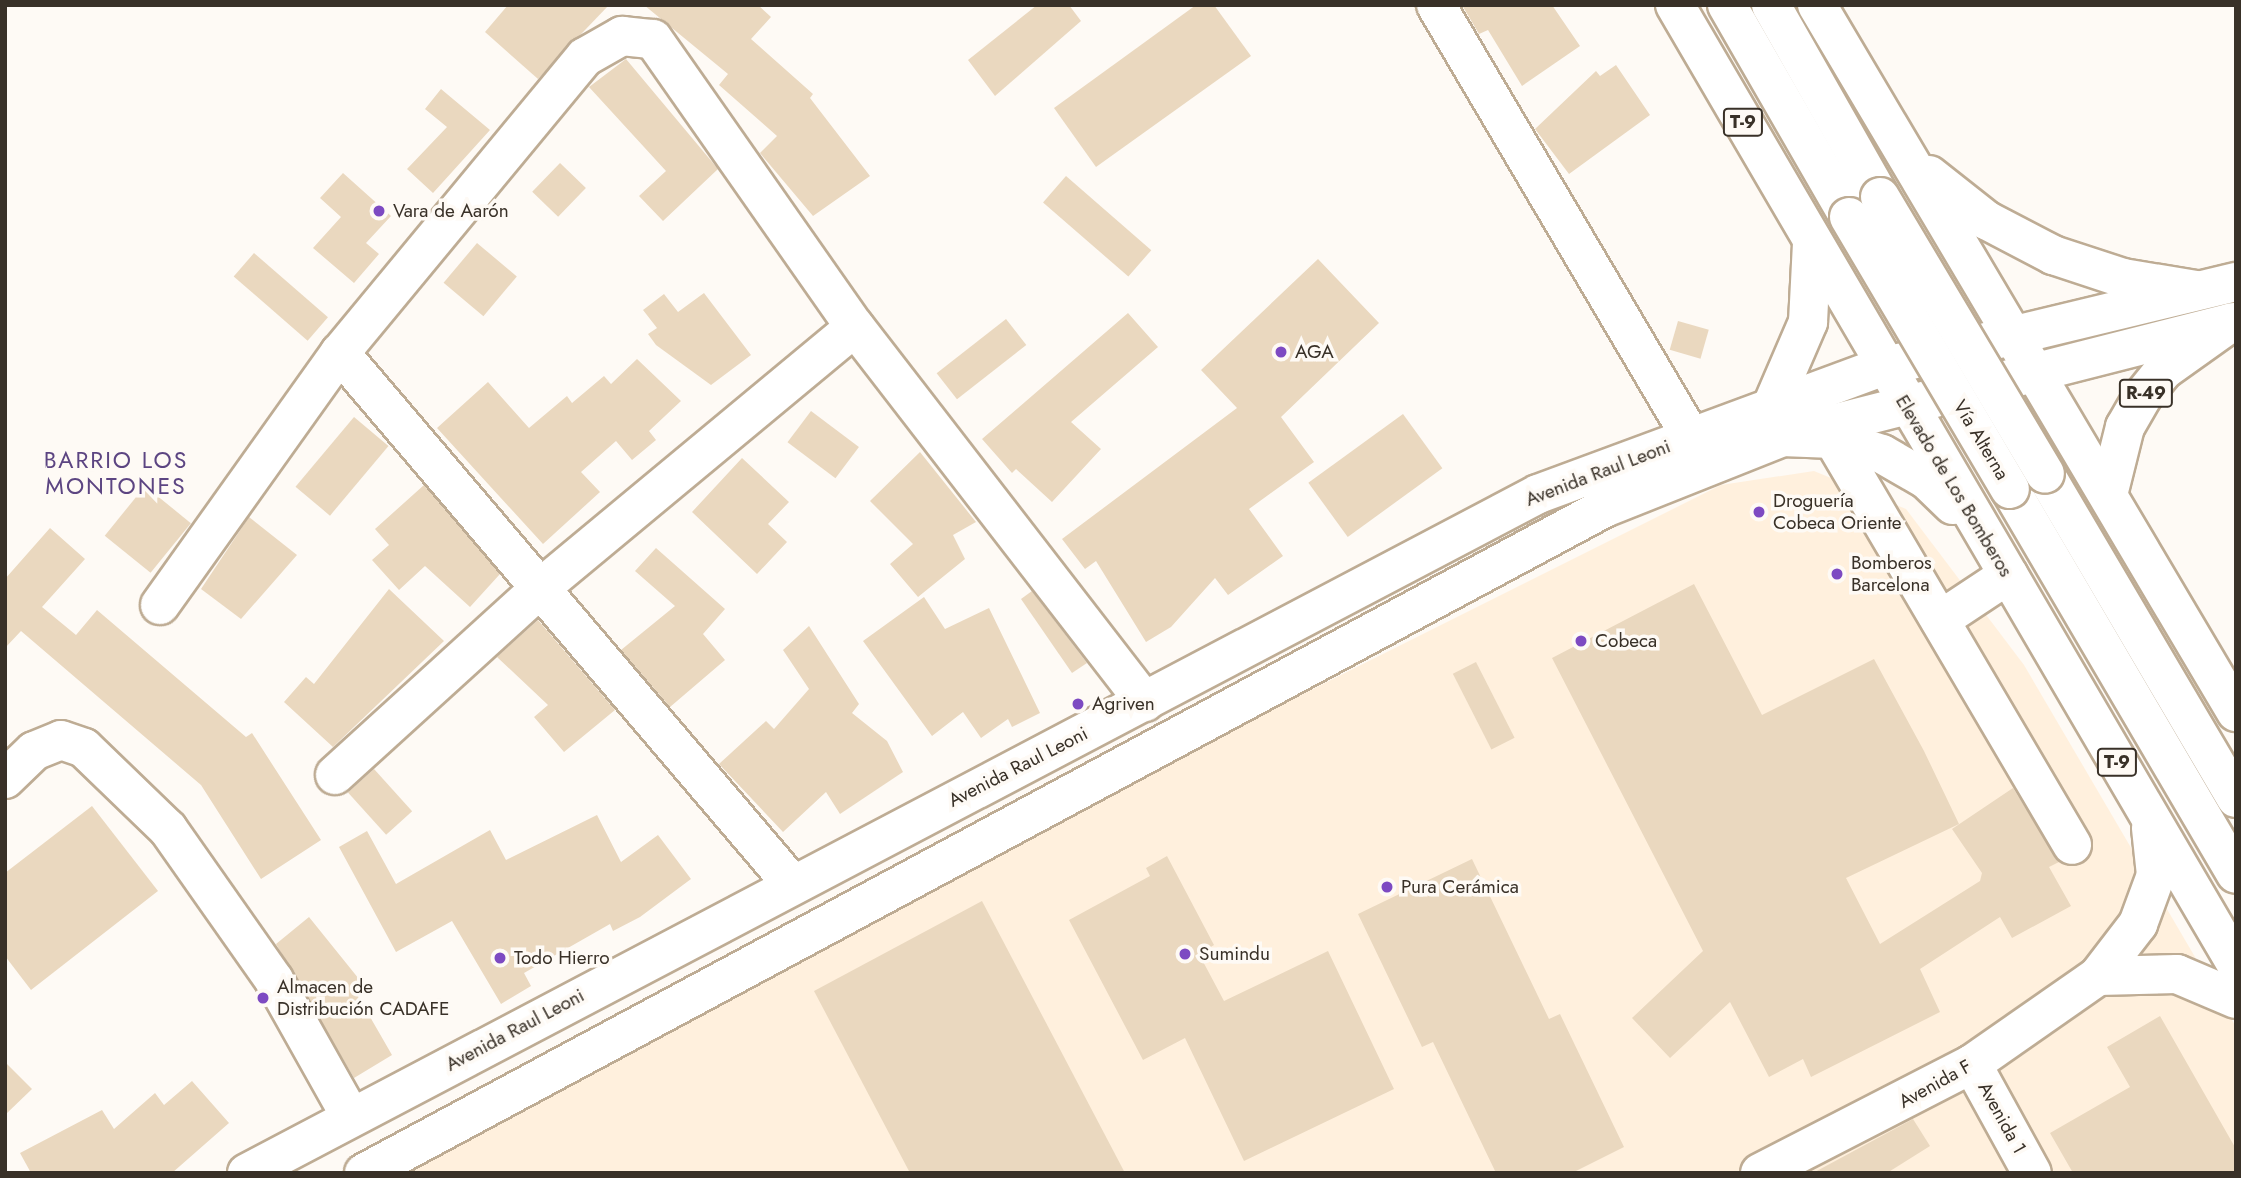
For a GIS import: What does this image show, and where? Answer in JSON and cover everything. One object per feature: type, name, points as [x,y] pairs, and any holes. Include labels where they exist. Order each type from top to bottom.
[{"type":"main road","points":[[1436,5],[1691,437]]},
{"type":"main road","name":"Elevado de Los Bomberos","points":[[1675,5],[1812,239],[1905,407],[2004,567],[2236,964]]},
{"type":"main road","name":"Vía Alterna","points":[[1727,5],[1864,207],[2010,489],[2236,874]]},
{"type":"main road","name":"T-9","points":[[1771,5],[1864,207],[2045,474],[2236,798]]},
{"type":"main road","points":[[1818,5],[2236,712]]},
{"type":"main road","points":[[160,604],[340,353],[585,57],[622,36],[653,39],[855,327],[1145,702]]},
{"type":"main road","points":[[1904,151],[1958,199],[2022,240],[2093,270],[2196,290]]},
{"type":"main road","points":[[1776,422],[1808,322],[1812,239]]},
{"type":"main road","name":"R-49","points":[[1882,367],[2012,331],[2236,282]]},
{"type":"main road","name":"R-49","points":[[1905,407],[2035,370],[2233,323]]},
{"type":"main road","name":"R-49","points":[[2108,495],[2121,439],[2142,397],[2173,363],[2233,323]]},
{"type":"main road","points":[[335,775],[543,586],[855,327]]},
{"type":"main road","points":[[340,353],[543,586],[791,883]]},
{"type":"main road","name":"Avenida Raul Leoni","points":[[364,1173],[1604,508],[1882,367]]},
{"type":"main road","name":"Avenida Raul Leoni","points":[[247,1173],[791,883],[1145,702],[1538,494],[1691,437],[1776,422],[1905,407]]},
{"type":"main road","name":"T-9","points":[[1776,422],[1882,454],[1927,480],[2004,567]]},
{"type":"main road","points":[[1833,439],[2072,845]]},
{"type":"main road","points":[[1940,620],[2004,567]]},
{"type":"main road","points":[[5,779],[34,751],[61,740],[84,748],[149,811],[274,980],[351,1117]]},
{"type":"main road","name":"Avenida F","points":[[1760,1173],[1972,1064],[2098,976],[2138,924],[2156,875],[2150,819]]},
{"type":"main road","points":[[2098,976],[2177,974],[2236,999]]},
{"type":"main road","name":"Avenida 1","points":[[1972,1064],[2032,1173]]},
{"type":"shaded area","points":[[1814,471],[1906,509],[2024,665],[2236,1027],[2236,1173],[399,1173],[933,879],[1721,485]]},
{"type":"building","points":[[508,5],[609,5],[538,79],[485,32]]},
{"type":"building","points":[[644,5],[758,5],[771,17],[751,39],[813,94],[810,98],[870,176],[813,216],[760,153],[777,136],[719,85],[728,74]]},
{"type":"building","points":[[1037,5],[1069,5],[1081,21],[995,96],[968,60]]},
{"type":"building","points":[[1196,5],[1214,5],[1251,56],[1096,167],[1054,108]]},
{"type":"building","points":[[1462,5],[1552,5],[1580,46],[1522,86],[1488,30],[1479,34]]},
{"type":"building","points":[[626,59],[718,169],[663,221],[639,196],[666,171],[589,87]]},
{"type":"building","points":[[1616,65],[1650,115],[1569,174],[1535,129],[1596,71],[1600,76]]},
{"type":"building","points":[[441,89],[490,130],[433,193],[407,169],[447,127],[425,109]]},
{"type":"building","points":[[560,163],[586,188],[558,217],[532,192]]},
{"type":"building","points":[[343,173],[391,216],[366,243],[379,254],[354,283],[313,248],[341,217],[320,198]]},
{"type":"building","points":[[1066,176],[1151,250],[1128,277],[1043,202]]},
{"type":"building","points":[[477,243],[517,276],[483,316],[444,283]]},
{"type":"building","points":[[254,253],[328,317],[308,341],[234,276]]},
{"type":"building","points":[[1318,259],[1379,323],[1281,417],[1314,462],[1249,509],[1283,556],[1228,595],[1215,578],[1171,627],[1146,642],[1096,561],[1085,569],[1062,539],[1237,408],[1201,370]]},
{"type":"building","points":[[704,293],[751,355],[711,385],[656,345],[648,334],[657,328],[643,310],[664,294],[678,312]]},
{"type":"building","points":[[1128,313],[1158,347],[1071,422],[1101,449],[1052,502],[1016,469],[1012,473],[982,439]]},
{"type":"building","points":[[1006,319],[1026,345],[957,399],[937,373]]},
{"type":"building","points":[[1678,321],[1709,330],[1700,359],[1670,350]]},
{"type":"building","points":[[637,359],[681,401],[649,431],[656,440],[632,460],[616,441],[581,472],[600,492],[543,544],[437,428],[488,382],[529,428],[567,396],[572,403],[604,376],[611,384]]},
{"type":"building","points":[[811,411],[859,447],[835,478],[788,442]]},
{"type":"building","points":[[1403,414],[1442,468],[1348,537],[1308,483]]},
{"type":"building","points":[[354,417],[388,446],[330,516],[296,487]]},
{"type":"building","points":[[920,452],[976,522],[953,535],[965,559],[918,597],[890,564],[913,544],[870,501]]},
{"type":"building","points":[[742,458],[789,502],[768,524],[787,542],[757,574],[692,512]]},
{"type":"building","points":[[424,485],[500,574],[470,607],[425,566],[399,590],[372,560],[389,545],[375,529]]},
{"type":"building","points":[[145,486],[191,523],[151,573],[105,536]]},
{"type":"building","points":[[249,517],[297,555],[241,619],[201,589]]},
{"type":"building","points":[[50,528],[85,559],[42,607],[76,635],[97,610],[246,737],[252,733],[321,840],[261,879],[201,785],[21,631],[5,648],[5,579]]},
{"type":"building","points":[[656,548],[725,609],[703,634],[725,660],[670,707],[621,650],[675,606],[635,571]]},
{"type":"building","points":[[1694,584],[1762,715],[1874,659],[1924,751],[1959,824],[1846,878],[1880,944],[1980,881],[1982,873],[1952,829],[2013,788],[2059,862],[2049,867],[2071,906],[2012,938],[2000,917],[1920,969],[1940,1012],[1811,1077],[1803,1059],[1769,1077],[1730,1002],[1670,1058],[1632,1018],[1703,951],[1552,658]]},
{"type":"building","points":[[389,589],[444,641],[333,747],[284,702],[306,677],[314,684]]},
{"type":"building","points":[[1032,591],[1087,663],[1072,673],[1021,599]]},
{"type":"building","points":[[924,597],[945,629],[989,608],[1040,713],[1012,727],[1008,719],[981,738],[963,712],[932,736],[863,641]]},
{"type":"building","points":[[538,620],[615,710],[564,752],[534,717],[548,705],[497,657]]},
{"type":"building","points":[[809,626],[859,704],[852,713],[887,741],[903,772],[840,814],[826,792],[783,832],[719,764],[766,721],[774,729],[809,689],[783,650]]},
{"type":"building","points":[[1476,662],[1515,738],[1491,750],[1453,674]]},
{"type":"building","points":[[374,769],[412,811],[386,835],[348,792]]},
{"type":"building","points":[[92,806],[158,891],[31,990],[5,956],[5,873]]},
{"type":"building","points":[[597,815],[621,862],[658,835],[691,879],[640,917],[613,931],[610,924],[524,973],[531,986],[501,1004],[452,921],[396,952],[339,847],[367,831],[396,884],[490,830],[506,860]]},
{"type":"building","points":[[1167,856],[1214,945],[1199,954],[1224,1001],[1328,951],[1394,1089],[1244,1161],[1185,1038],[1143,1060],[1069,920],[1150,876],[1146,868]]},
{"type":"building","points":[[1472,859],[1549,1019],[1560,1014],[1624,1147],[1572,1173],[1496,1173],[1433,1042],[1422,1047],[1358,914]]},
{"type":"building","points":[[982,901],[1125,1173],[910,1173],[814,991]]},
{"type":"building","points":[[309,917],[367,989],[358,996],[392,1055],[354,1078],[276,944]]},
{"type":"building","points":[[2160,1016],[2236,1149],[2236,1173],[2073,1173],[2050,1133],[2130,1087],[2107,1047]]},
{"type":"building","points":[[5,1062],[32,1089],[5,1115]]},
{"type":"building","points":[[192,1081],[229,1123],[172,1173],[31,1173],[20,1153],[102,1110],[114,1129],[155,1093],[164,1105]]},
{"type":"building","points":[[1913,1119],[1930,1146],[1887,1173],[1813,1173]]},
{"type":"place","name":"Vara de Aarón","points":[[379,211]]},
{"type":"place","name":"AGA","points":[[1281,352]]},
{"type":"place","name":"Droguería Cobeca Oriente","points":[[1759,512]]},
{"type":"place","name":"Bomberos Barcelona","points":[[1837,574]]},
{"type":"place","name":"Cobeca","points":[[1581,641]]},
{"type":"place","name":"Agriven","points":[[1078,704]]},
{"type":"place","name":"Pura Cerámica","points":[[1387,887]]},
{"type":"place","name":"Sumindu","points":[[1185,954]]},
{"type":"place","name":"Todo Hierro","points":[[500,958]]},
{"type":"place","name":"Almacen de Distribución CADAFE","points":[[263,998]]},
{"type":"district","name":"BARRIO LOS MONTONES","points":[[116,473]]}]
